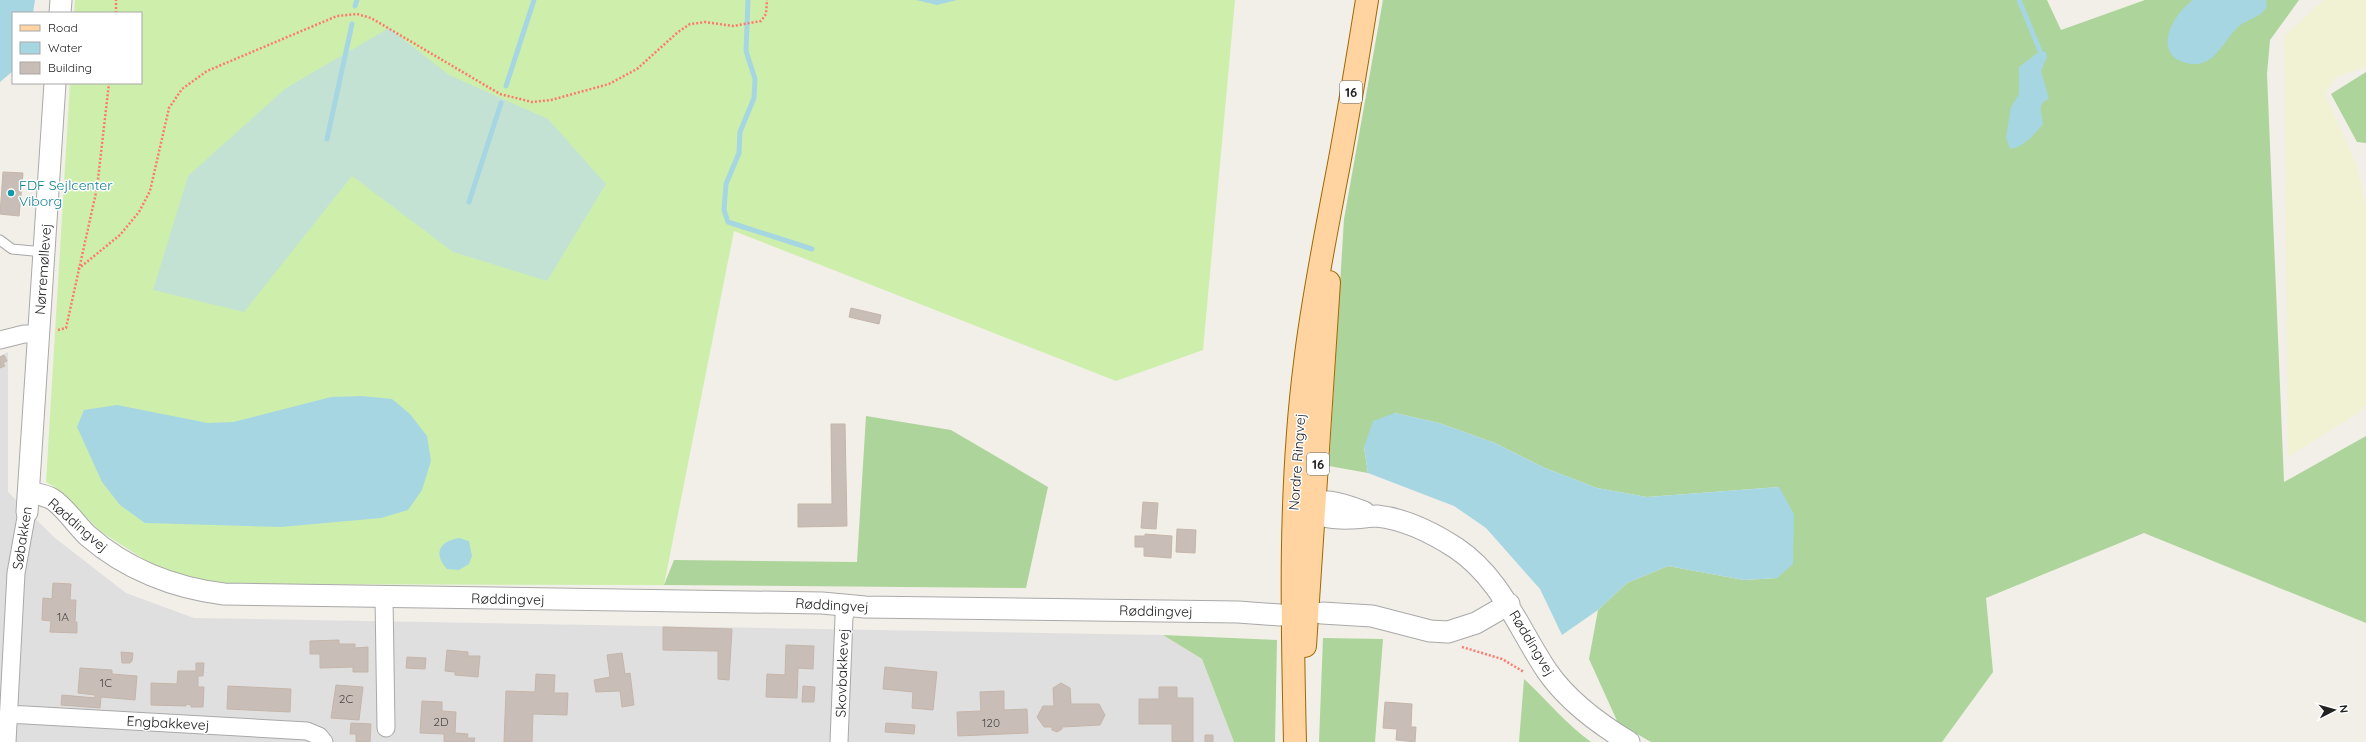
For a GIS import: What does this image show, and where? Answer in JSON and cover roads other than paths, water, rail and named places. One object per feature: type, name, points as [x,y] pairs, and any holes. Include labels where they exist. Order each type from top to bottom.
[{"type":"main road","name":"Nordre Ringvej","points":[[1295,742],[1292,603],[1294,507],[1304,364],[1318,272],[1335,185],[1367,0]]},
{"type":"main road","name":"Nordre Ringvej","points":[[1295,742],[1315,508],[1335,185]]},
{"type":"street","points":[[60,12],[61,0]]},
{"type":"street","name":"Nørremøllevej","points":[[38,334],[55,84]]},
{"type":"street","points":[[0,340],[24,334],[38,334]]},
{"type":"street","name":"Søbakken","points":[[0,741],[7,742],[16,573],[28,502],[38,334]]},
{"type":"street","name":"Røddingvej","points":[[28,502],[51,498],[88,536],[111,554],[134,568],[166,582],[206,592],[245,596],[822,603],[848,606],[1238,612],[1280,615]]},
{"type":"street","name":"Røddingvej","points":[[1294,507],[1315,508],[1349,518],[1375,516],[1391,518],[1430,533],[1457,549],[1485,573],[1509,604],[1548,672],[1578,705],[1610,731],[1629,742]]},
{"type":"street","points":[[384,597],[386,728]]},
{"type":"street","name":"Røddingvej","points":[[1322,614],[1372,616],[1430,631],[1448,632],[1476,623],[1509,604]]},
{"type":"street","name":"Skovbakkevej","points":[[839,742],[844,617],[848,606]]},
{"type":"street","name":"Engbakkevej","points":[[8,714],[307,731],[319,736],[324,742]]},
{"type":"lane","points":[[0,240],[12,249],[44,252]]},
{"type":"water","points":[[0,0],[35,0],[33,12],[12,12],[12,72],[0,82]]},
{"type":"water","points":[[916,0],[957,0],[937,5]]},
{"type":"water","points":[[2193,0],[2266,0],[2267,6],[2262,13],[2238,27],[2212,58],[2198,64],[2189,64],[2174,57],[2169,50],[2168,41],[2169,32],[2173,22]]},
{"type":"water","points":[[2040,51],[2046,52],[2047,57],[2041,71],[2049,99],[2042,103],[2041,106],[2043,124],[2033,136],[2024,143],[2010,149],[2006,137],[2011,107],[2019,94],[2019,67]]},
{"type":"water","points":[[362,396],[392,399],[410,414],[427,436],[431,461],[422,490],[408,510],[381,518],[281,527],[145,523],[120,505],[102,482],[77,427],[84,410],[117,405],[208,423],[233,422],[331,397]]},
{"type":"water","points":[[1395,413],[1439,423],[1495,443],[1545,468],[1597,488],[1647,497],[1779,487],[1794,514],[1793,564],[1777,578],[1744,580],[1668,566],[1627,583],[1598,610],[1562,635],[1540,589],[1486,528],[1454,506],[1368,473],[1364,447],[1373,421]]},
{"type":"water","points":[[459,538],[469,541],[472,556],[469,564],[459,570],[447,569],[440,558],[440,549],[447,542]]},
{"type":"waterway","points":[[355,6],[357,0]]},
{"type":"waterway","points":[[506,86],[534,0]]},
{"type":"waterway","points":[[748,0],[746,51],[755,79],[754,98],[740,132],[739,153],[726,184],[724,210],[728,222],[812,249]]},
{"type":"waterway","points":[[2019,0],[2040,51]]},
{"type":"waterway","points":[[327,139],[352,24]]},
{"type":"waterway","points":[[469,202],[501,103]]},
{"type":"place","name":"FDF Sejlcenter Viborg","points":[[11,193]]}]
